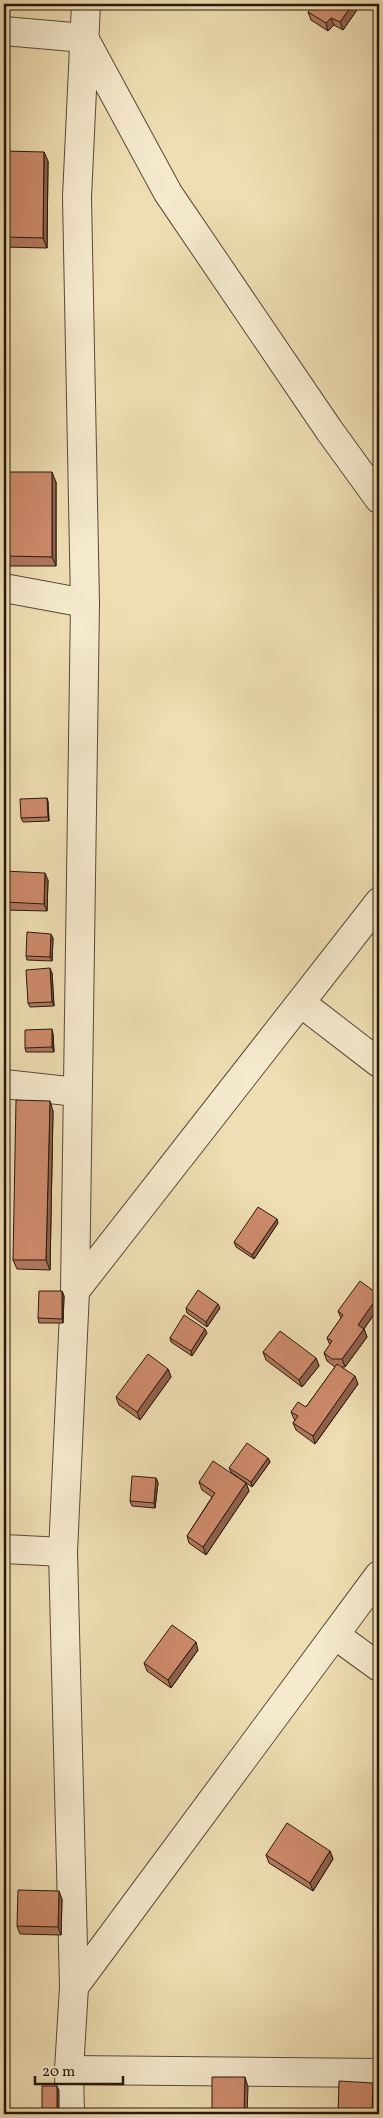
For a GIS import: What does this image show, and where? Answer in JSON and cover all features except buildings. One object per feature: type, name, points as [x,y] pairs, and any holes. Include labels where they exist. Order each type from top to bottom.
[{"type":"street","points":[[70,2114],[69,2070],[74,1987],[63,1552],[75,1291],[85,603],[77,197],[86,4]]},
{"type":"street","points":[[4,31],[84,38]]},
{"type":"street","points":[[84,38],[168,193],[379,500]]},
{"type":"street","points":[[4,588],[85,603]]},
{"type":"street","points":[[75,1291],[379,902]]},
{"type":"street","points":[[300,1003],[379,1063]]},
{"type":"street","points":[[4,1084],[77,1092]]},
{"type":"street","points":[[4,1549],[63,1552]]},
{"type":"street","points":[[74,1987],[379,1575]]},
{"type":"street","points":[[335,1635],[379,1667]]},
{"type":"street","points":[[69,2070],[379,2073]]}]
